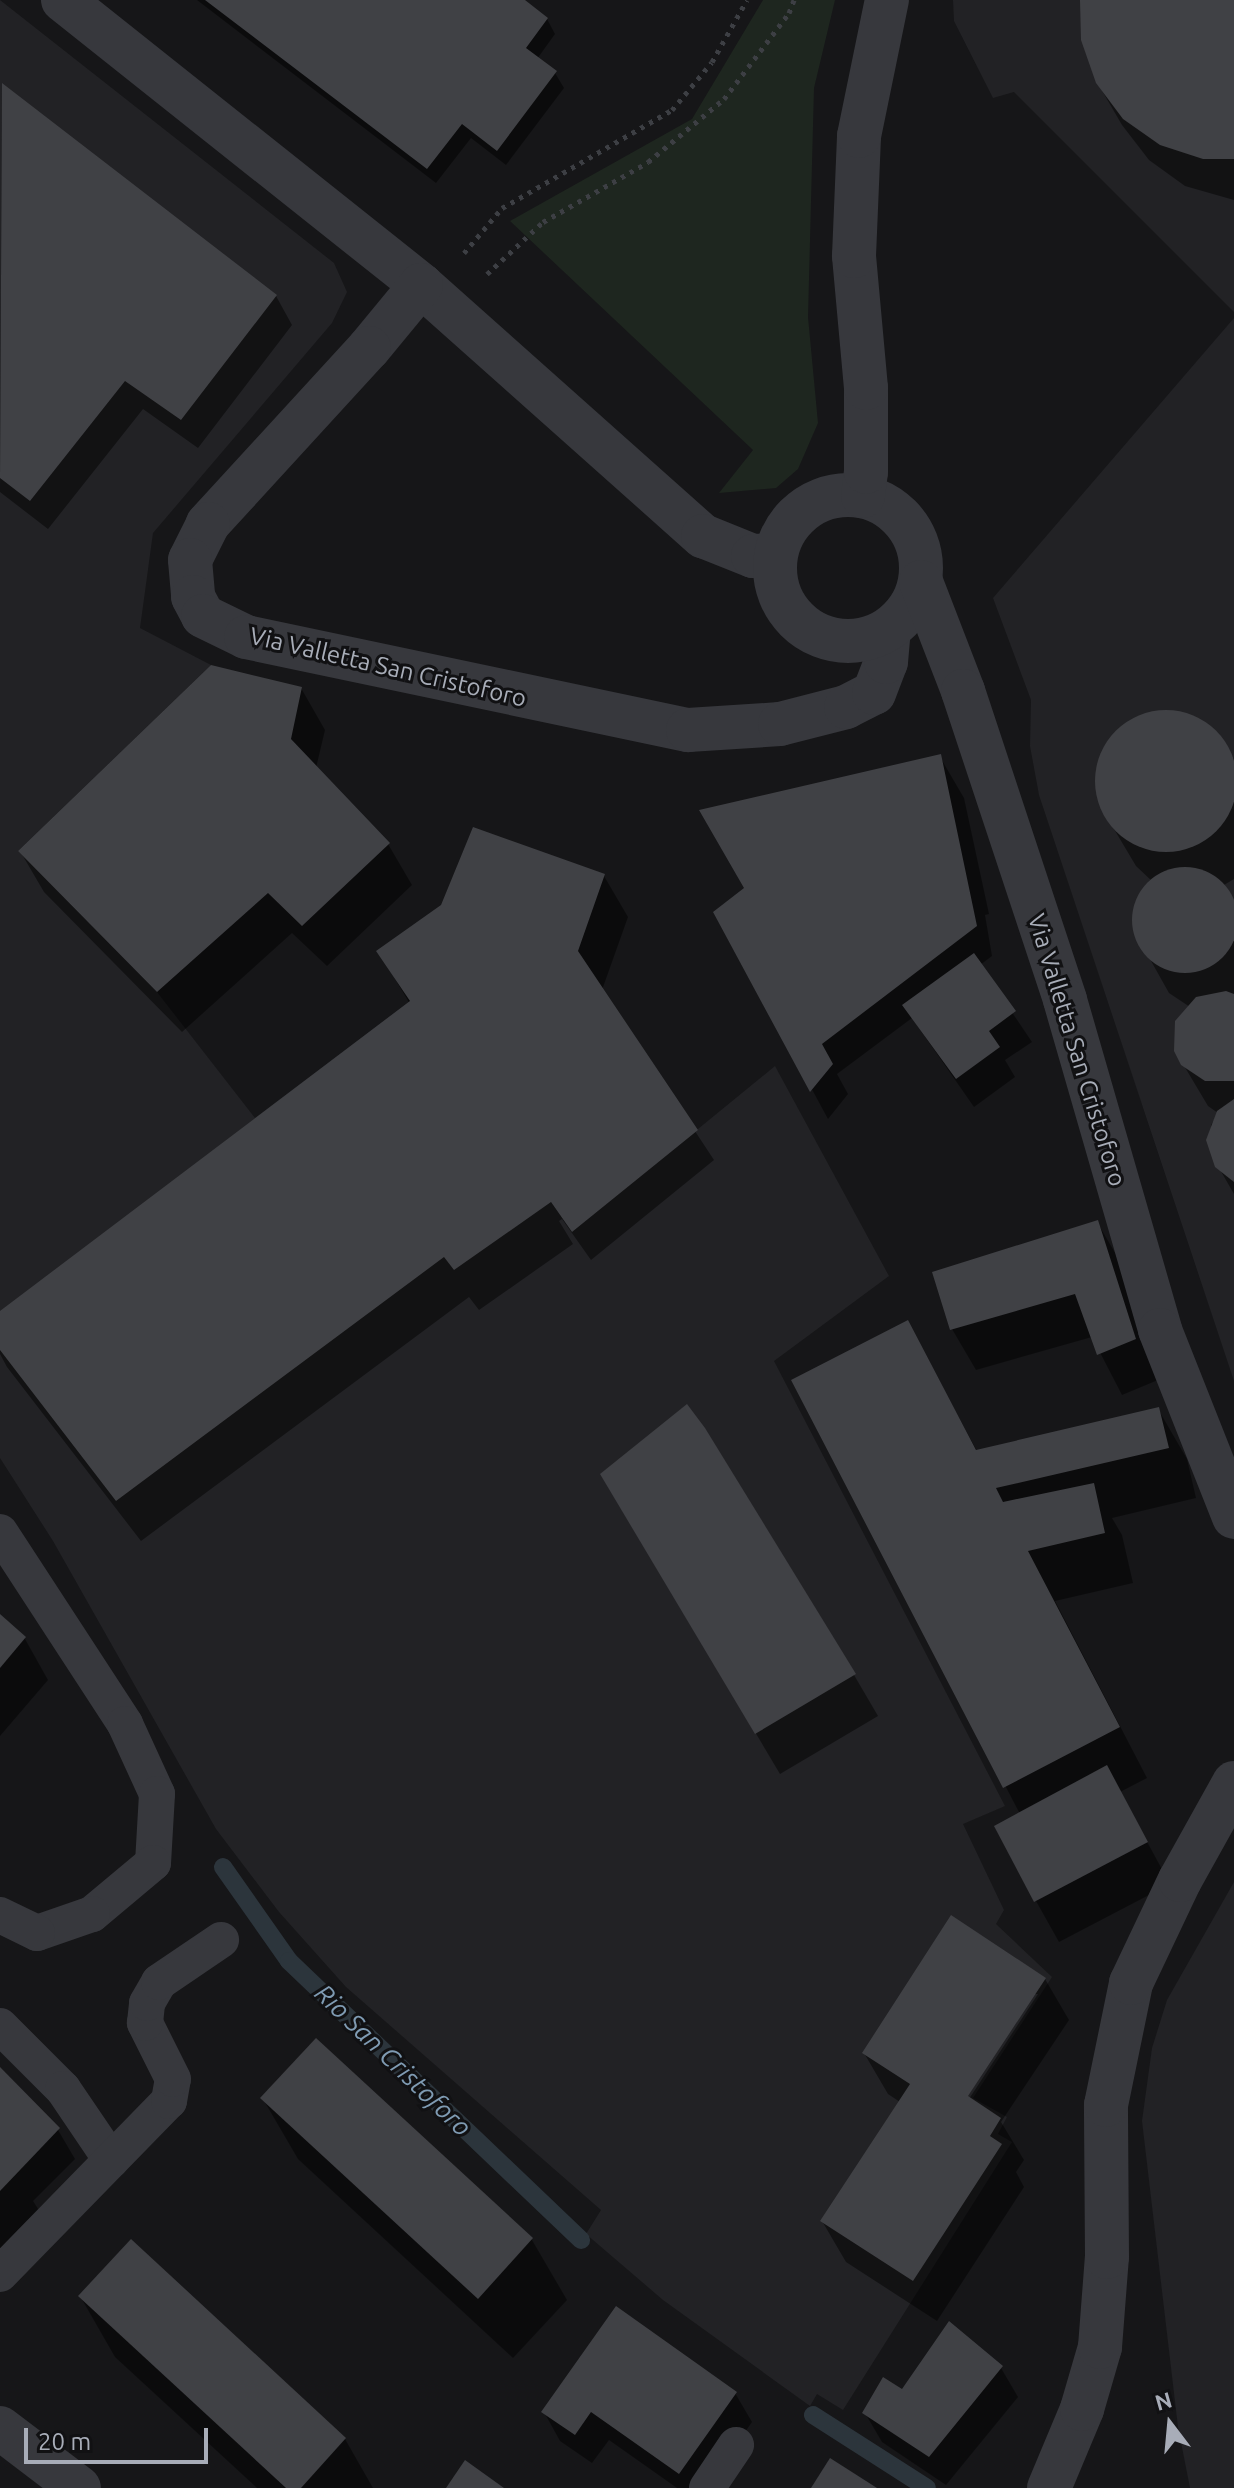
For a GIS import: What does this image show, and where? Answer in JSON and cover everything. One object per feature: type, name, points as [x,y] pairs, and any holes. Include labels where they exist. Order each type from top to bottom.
[{"type":"street","points":[[63,0],[427,290],[703,536],[753,556],[775,555]]},
{"type":"street","points":[[863,496],[866,388],[854,256],[859,136],[888,8]]},
{"type":"street","name":"Via Valletta San Cristoforo","points":[[427,290],[208,524],[190,560],[193,597],[203,616],[246,637],[688,730],[780,724],[846,707],[874,693],[886,662],[889,630]]},
{"type":"street","points":[[839,495],[863,496],[885,504],[902,518],[915,537],[922,559],[921,582],[915,601],[889,630],[866,640],[841,642],[818,636],[798,622],[783,603],[775,580],[775,555],[783,533],[797,515],[817,501],[839,495]]},
{"type":"street","name":"Via Valletta San Cristoforo","points":[[921,582],[963,691],[1065,1000],[1160,1330],[1234,1517]]},
{"type":"street","points":[[1051,2487],[1082,2409],[1100,2347],[1107,2257],[1106,2105],[1131,1983],[1180,1880],[1234,1783]]},
{"type":"street","points":[[0,2428],[79,2488]]},
{"type":"lane","points":[[0,1532],[125,1724],[157,1794],[153,1863],[92,1914],[37,1933],[0,1915]]},
{"type":"lane","points":[[0,2274],[169,2101],[173,2079],[145,2023],[147,2003],[159,1982],[221,1940]]},
{"type":"lane","points":[[0,2026],[63,2089],[111,2160]]},
{"type":"lane","points":[[707,2488],[736,2445]]},
{"type":"path","points":[[427,290],[502,208],[672,110],[712,62],[747,0]]},
{"type":"path","points":[[427,290],[469,292],[543,222],[659,153],[724,99],[789,13],[794,0]]},
{"type":"shaded area","points":[[0,0],[334,263],[347,292],[332,323],[153,533],[140,628],[211,665],[18,851],[157,992],[255,1118],[410,1001],[572,1232],[775,1066],[889,1276],[774,1361],[1005,1806],[963,1824],[1004,1910],[996,1924],[1052,1977],[973,2098],[1007,2117],[998,2134],[1012,2142],[843,2410],[817,2394],[810,2406],[663,2300],[586,2234],[601,2210],[346,1987],[279,1912],[216,1829],[53,1541],[0,1458]]},
{"type":"shaded area","points":[[763,0],[835,0],[814,88],[808,317],[818,423],[798,469],[776,488],[719,493],[753,450],[510,221],[692,119]]},
{"type":"shaded area","points":[[953,0],[1234,0],[1234,312],[1014,92],[993,98],[954,21]]},
{"type":"shaded area","points":[[1234,318],[1234,1381],[1039,795],[1030,746],[1031,700],[993,598]]},
{"type":"shaded area","points":[[1234,1882],[1234,2488],[1190,2488],[1178,2427],[1142,2121],[1152,2048],[1167,2000]]},
{"type":"building","points":[[205,0],[525,0],[548,18],[526,48],[557,71],[497,151],[462,124],[427,169]]},
{"type":"building","points":[[1080,0],[1234,0],[1234,159],[1203,159],[1160,145],[1123,119],[1096,83],[1081,40]]},
{"type":"building","points":[[2,83],[277,295],[181,420],[125,381],[30,501],[0,478]]},
{"type":"building","points":[[211,665],[302,687],[291,739],[390,843],[302,926],[268,893],[157,992],[18,851]]},
{"type":"building","points":[[1166,710],[1193,716],[1216,731],[1231,754],[1237,781],[1231,808],[1216,831],[1193,846],[1166,852],[1139,846],[1116,831],[1101,808],[1095,781],[1101,754],[1116,731],[1139,716]]},
{"type":"building","points":[[941,754],[977,926],[822,1044],[833,1064],[810,1092],[713,912],[744,888],[699,810]]},
{"type":"building","points":[[473,827],[605,874],[578,951],[698,1130],[572,1232],[551,1202],[454,1270],[444,1257],[116,1501],[0,1350],[0,1311],[410,1001],[376,951],[441,905]]},
{"type":"building","points":[[1185,867],[1205,871],[1222,883],[1234,900],[1238,920],[1234,940],[1222,957],[1205,969],[1185,973],[1165,969],[1148,957],[1136,940],[1132,920],[1136,900],[1148,883],[1165,871]]},
{"type":"building","points":[[974,953],[1016,1011],[989,1031],[1000,1047],[956,1079],[902,1005]]},
{"type":"building","points":[[1226,991],[1234,994],[1234,1081],[1205,1081],[1181,1065],[1174,1051],[1175,1021],[1196,997]]},
{"type":"building","points":[[1234,1099],[1234,1182],[1215,1167],[1206,1140],[1217,1111]]},
{"type":"building","points":[[1098,1220],[1136,1339],[1097,1355],[1075,1294],[950,1330],[932,1272]]},
{"type":"building","points":[[908,1320],[976,1450],[1159,1407],[1169,1448],[996,1488],[1003,1502],[1094,1483],[1105,1533],[1028,1551],[1120,1727],[1003,1788],[791,1380]]},
{"type":"building","points":[[687,1404],[705,1428],[856,1674],[755,1734],[600,1474]]},
{"type":"building","points":[[0,1614],[26,1637],[0,1668]]},
{"type":"building","points":[[1107,1765],[1148,1842],[1034,1902],[994,1826]]},
{"type":"building","points":[[951,1915],[1046,1978],[968,2096],[1001,2118],[990,2136],[1002,2144],[913,2281],[820,2221],[910,2084],[862,2053]]},
{"type":"building","points":[[316,2038],[533,2238],[478,2299],[260,2098]]},
{"type":"building","points":[[0,2067],[60,2128],[0,2191]]},
{"type":"building","points":[[131,2239],[346,2438],[301,2488],[286,2488],[78,2296]]},
{"type":"building","points":[[616,2306],[737,2392],[679,2474],[591,2412],[575,2435],[541,2412]]},
{"type":"building","points":[[949,2321],[1003,2366],[929,2457],[862,2413],[883,2377],[902,2389]]},
{"type":"building","points":[[830,2458],[877,2488],[811,2488]]},
{"type":"building","points":[[465,2460],[504,2488],[446,2488]]},
{"type":"waterway","name":"Rio San Cristoforo","points":[[223,1867],[289,1961],[581,2240]]},
{"type":"waterway","name":"Rio San Cristoforo","points":[[813,2415],[927,2488]]}]
